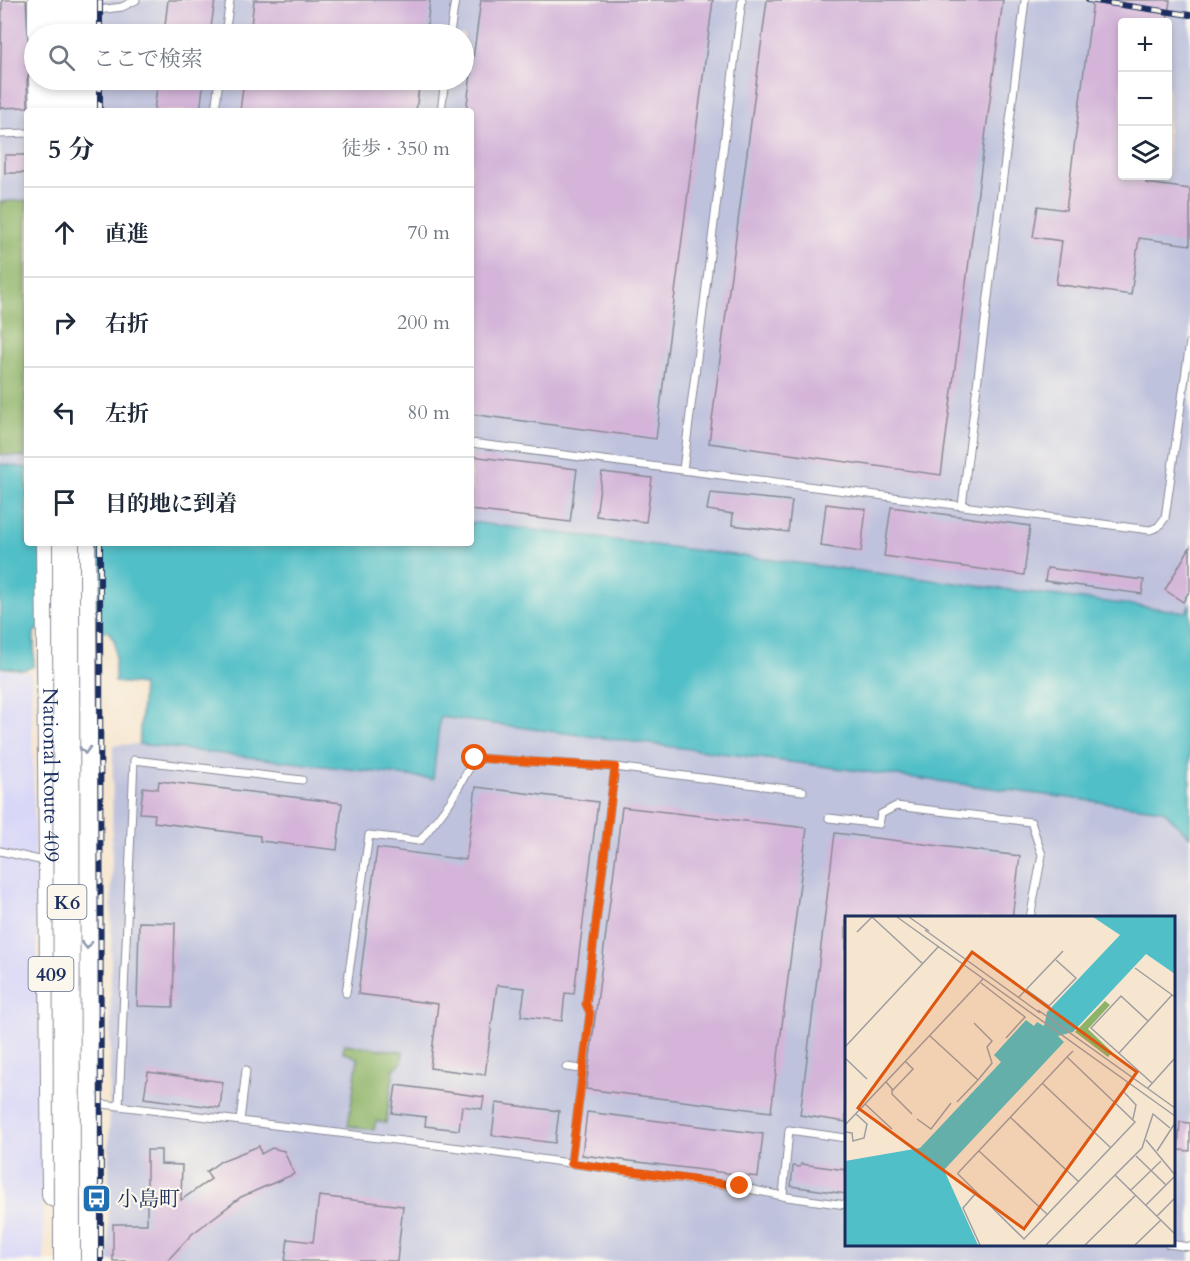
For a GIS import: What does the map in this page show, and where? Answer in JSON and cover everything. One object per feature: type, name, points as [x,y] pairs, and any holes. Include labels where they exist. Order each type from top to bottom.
[{"type":"highway","points":[[40,0],[41,24]]},
{"type":"highway","points":[[55,0],[55,24]]},
{"type":"highway","points":[[42,90],[43,108]]},
{"type":"highway","points":[[55,90],[55,108]]},
{"type":"highway","points":[[66,90],[66,108]]},
{"type":"highway","points":[[84,90],[84,108]]},
{"type":"highway","name":"National Route 409","points":[[49,546],[52,1098],[56,1261]]},
{"type":"highway","name":"K6","points":[[55,546],[56,1261]]},
{"type":"highway","name":"K6","points":[[66,546],[67,1261]]},
{"type":"highway","name":"National Route 409","points":[[82,546],[90,1261]]},
{"type":"highway","points":[[67,908],[84,1261]]},
{"type":"lane","points":[[80,12],[122,7],[136,0]]},
{"type":"lane","points":[[226,24],[230,0]]},
{"type":"lane","points":[[451,24],[455,0]]},
{"type":"lane","points":[[683,470],[742,0]]},
{"type":"lane","points":[[962,506],[1025,0]]},
{"type":"lane","points":[[215,108],[218,90]]},
{"type":"lane","points":[[441,108],[444,90]]},
{"type":"lane","points":[[0,134],[24,133]]},
{"type":"lane","points":[[474,443],[1149,530],[1158,527],[1165,518],[1190,342]]},
{"type":"lane","points":[[346,993],[369,835],[420,842],[450,802],[475,758],[615,767],[803,791]]},
{"type":"lane","points":[[119,1106],[134,760],[302,780]]},
{"type":"lane","points":[[571,1163],[590,1013],[586,1004],[615,767]]},
{"type":"lane","points":[[828,818],[879,824],[881,814],[896,806],[1031,822],[1042,855],[1030,916]]},
{"type":"lane","points":[[0,851],[50,863],[86,862]]},
{"type":"lane","points":[[566,1067],[582,1069]]},
{"type":"lane","points":[[240,1121],[246,1070]]},
{"type":"lane","points":[[52,1098],[571,1163],[740,1186],[783,1196],[845,1205]]},
{"type":"lane","points":[[783,1196],[789,1130],[845,1138]]},
{"type":"lane","points":[[1175,1246],[1190,1247]]},
{"type":"shaded area","points":[[0,0],[1190,0],[1190,605],[1186,612],[474,522],[474,108],[24,108],[24,468],[0,464]]},
{"type":"shaded area","points":[[0,669],[31,673],[44,1261],[0,1261]]},
{"type":"shaded area","points":[[440,717],[1163,810],[1190,837],[1190,1261],[108,1261],[113,745],[139,744],[432,779]]},
{"type":"green space","points":[[24,200],[24,457],[0,454],[0,202]]},
{"type":"green space","points":[[344,1044],[403,1052],[402,1062],[394,1069],[386,1123],[376,1121],[374,1130],[348,1126],[358,1058],[343,1052]]},
{"type":"water","points":[[0,464],[24,468],[24,546],[474,546],[474,522],[1186,612],[1190,605],[1190,837],[1163,810],[440,717],[433,779],[139,744],[143,685],[115,682],[115,642],[108,631],[43,627],[34,632],[34,666],[24,670],[0,667]]},
{"type":"building","points":[[2,0],[26,0],[27,24],[24,24],[24,90],[27,90],[28,107],[0,108]]},
{"type":"building","points":[[168,0],[215,0],[211,24],[165,24]]},
{"type":"building","points":[[254,0],[430,0],[427,24],[251,24]]},
{"type":"building","points":[[481,0],[713,0],[656,439],[474,414],[474,108],[466,108],[469,90],[474,90],[474,52]]},
{"type":"building","points":[[767,0],[1003,0],[941,475],[709,443]]},
{"type":"building","points":[[1093,0],[1170,0],[1168,18],[1118,18],[1118,180],[1146,180],[1146,183],[1190,189],[1190,245],[1139,238],[1131,295],[1056,284],[1062,241],[1033,237],[1038,206],[1066,210]]},
{"type":"building","points":[[157,90],[203,90],[200,108],[154,108]]},
{"type":"building","points":[[243,90],[419,90],[416,108],[240,108]]},
{"type":"building","points":[[5,155],[24,155],[24,173],[5,173]]},
{"type":"building","points":[[474,456],[577,469],[570,522],[474,510]]},
{"type":"building","points":[[602,472],[652,478],[646,522],[596,516]]},
{"type":"building","points":[[710,493],[792,501],[788,532],[732,525],[733,514],[707,510]]},
{"type":"building","points":[[826,504],[866,509],[861,552],[821,546]]},
{"type":"building","points":[[891,507],[1030,526],[1024,575],[884,556]]},
{"type":"building","points":[[1190,547],[1190,590],[1183,602],[1165,590]]},
{"type":"building","points":[[1047,568],[1144,580],[1142,594],[1045,581]]},
{"type":"building","points":[[159,781],[342,803],[337,850],[260,841],[260,836],[154,822],[155,814],[140,813],[143,787],[158,789]]},
{"type":"building","points":[[476,787],[598,802],[574,994],[565,993],[562,1021],[521,1016],[525,988],[497,985],[485,1075],[430,1068],[438,1004],[358,994],[377,848],[466,860]]},
{"type":"building","points":[[622,807],[807,828],[771,1112],[586,1089]]},
{"type":"building","points":[[835,833],[1020,856],[1012,916],[845,916],[845,1122],[800,1115]]},
{"type":"building","points":[[139,922],[175,923],[173,1007],[137,1006]]},
{"type":"building","points":[[148,1072],[223,1082],[220,1108],[144,1098]]},
{"type":"building","points":[[396,1085],[484,1097],[482,1109],[462,1106],[459,1130],[425,1126],[426,1117],[392,1113]]},
{"type":"building","points":[[496,1103],[559,1111],[555,1143],[492,1135]]},
{"type":"building","points":[[587,1112],[763,1134],[758,1177],[582,1155]]},
{"type":"building","points":[[1180,1122],[1190,1123],[1190,1151],[1178,1150]]},
{"type":"building","points":[[259,1146],[261,1154],[272,1148],[284,1151],[294,1174],[241,1197],[192,1234],[167,1261],[113,1261],[113,1224],[147,1224],[147,1150],[161,1150],[161,1164],[182,1165],[181,1200],[211,1179],[206,1172],[221,1161]]},
{"type":"building","points":[[801,1164],[845,1170],[845,1194],[791,1186],[793,1166],[800,1167]]},
{"type":"building","points":[[319,1196],[403,1206],[397,1261],[285,1261],[288,1239],[313,1242]]},
{"type":"railway","points":[[100,0],[100,24]]},
{"type":"railway","points":[[1088,0],[1190,15]]},
{"type":"railway","points":[[100,90],[100,108]]},
{"type":"railway","points":[[100,546],[101,1261]]},
{"type":"place","name":"小島町","points":[[96,1199]]},
{"type":"route","points":[[475,758],[615,767],[586,1004],[590,1013],[571,1163],[740,1186]]}]
